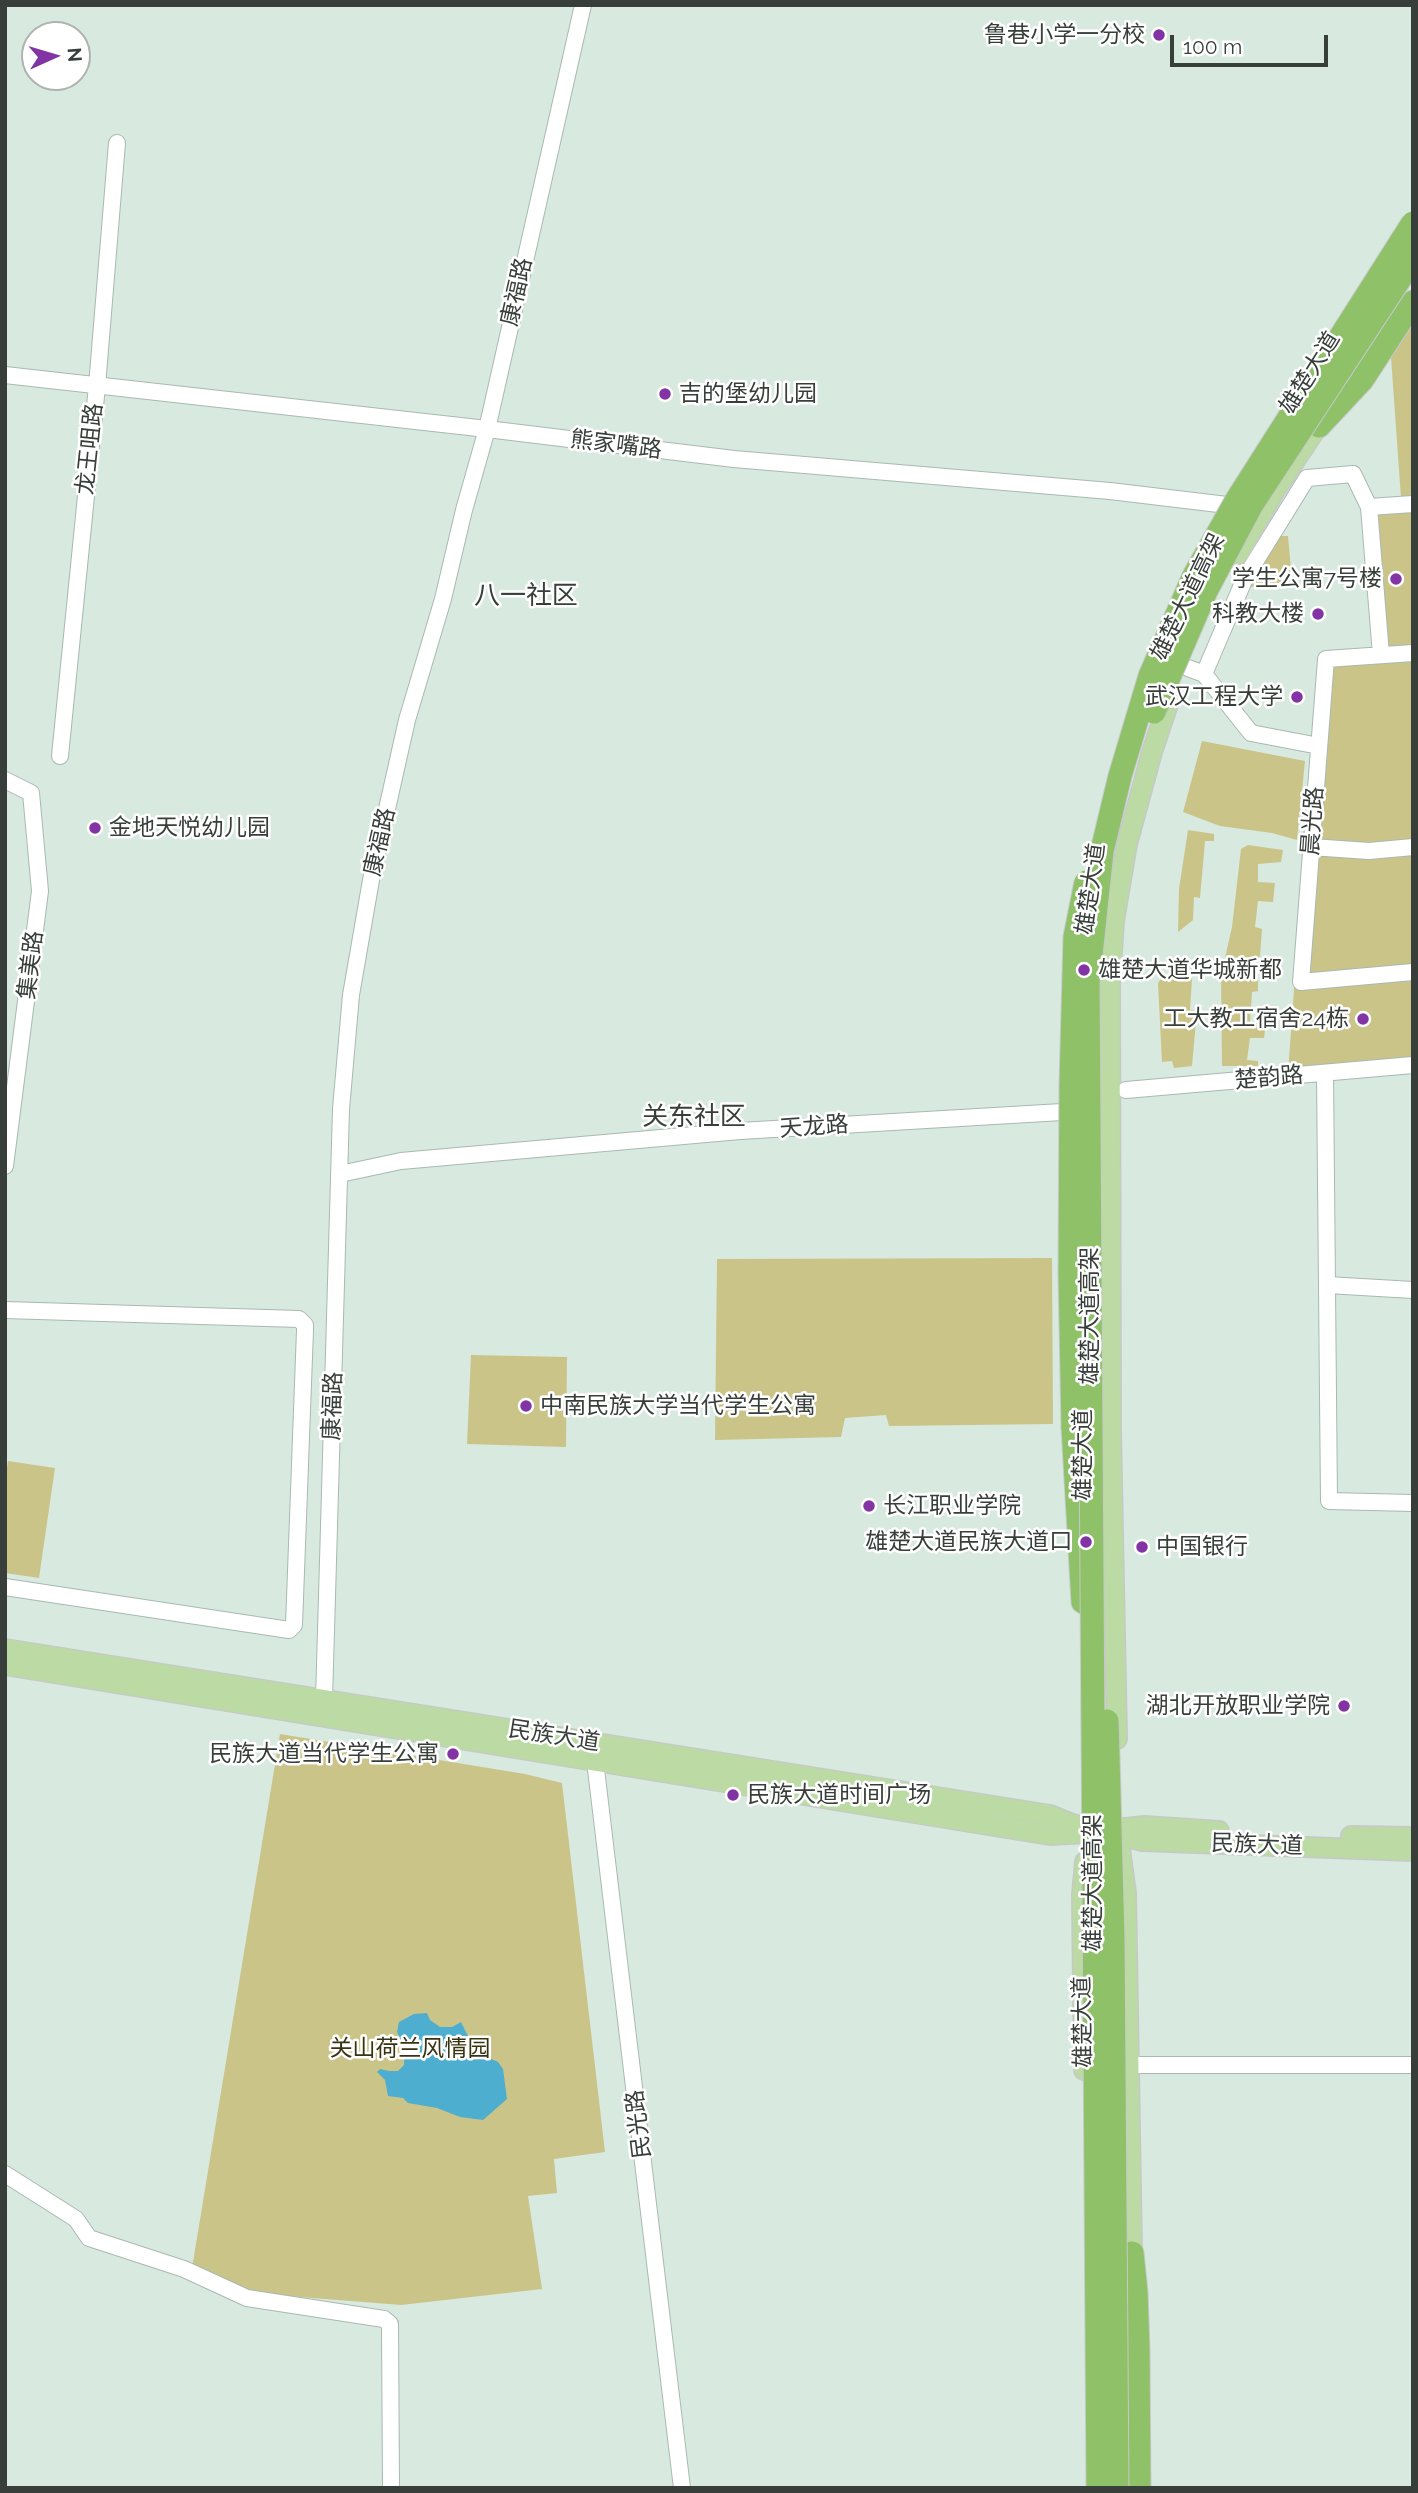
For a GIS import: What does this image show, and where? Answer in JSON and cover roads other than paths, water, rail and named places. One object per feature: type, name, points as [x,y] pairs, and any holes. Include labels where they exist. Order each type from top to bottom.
[{"type":"highway","name":"雄楚大道高架","points":[[1098,2488],[1088,983],[1102,851],[1120,776],[1150,676],[1194,576],[1238,498],[1413,223]]},
{"type":"highway","name":"雄楚大道高架","points":[[1117,2488],[1113,1940],[1107,1674],[1103,985],[1117,845],[1137,762],[1158,699],[1206,591],[1251,506],[1413,259]]},
{"type":"highway","points":[[1318,426],[1362,380],[1413,302]]},
{"type":"highway","points":[[1084,1623],[1074,1482],[1070,1273],[1075,937],[1088,871],[1120,776]]},
{"type":"highway","points":[[1132,2253],[1138,2349],[1139,2488]]},
{"type":"main road","name":"雄楚大道","points":[[1128,2488],[1126,2292],[1132,2253],[1126,1893],[1103,1831],[1084,1623],[1080,978],[1086,908],[1106,789],[1131,701],[1168,611],[1227,505],[1413,210]]},
{"type":"main road","name":"雄楚大道","points":[[1089,2488],[1082,1895],[1103,1831],[1111,1432],[1110,1048],[1114,921],[1127,844],[1152,752],[1190,647],[1248,535],[1413,273]]},
{"type":"main road","points":[[1159,633],[1158,648],[1171,660],[1183,656],[1190,647]]},
{"type":"main road","name":"民族大道","points":[[5,1649],[1050,1815],[1072,1824],[1143,1841],[1413,1851]]},
{"type":"main road","name":"民族大道","points":[[5,1665],[1050,1835],[1144,1826],[1413,1837]]},
{"type":"street","name":"康福路","points":[[324,1700],[341,1109],[351,995],[371,880],[407,720],[443,599],[487,429],[583,5]]},
{"type":"street","name":"龙王咀路","points":[[60,756],[97,386],[117,143]]},
{"type":"street","name":"熊家嘴路","points":[[5,375],[734,459],[1110,491],[1227,505]]},
{"type":"street","points":[[1319,746],[1251,733],[1196,671],[1245,578],[1307,478],[1353,474],[1369,508],[1381,655],[1413,653]]},
{"type":"street","points":[[1369,508],[1413,504]]},
{"type":"street","name":"晨光路","points":[[1381,655],[1326,659],[1301,982],[1413,972]]},
{"type":"street","name":"集美路","points":[[5,780],[31,793],[40,891],[5,1166]]},
{"type":"street","points":[[1311,847],[1369,851],[1413,847]]},
{"type":"street","name":"楚韵路","points":[[1126,1090],[1413,1065]]},
{"type":"street","points":[[1325,1074],[1329,1501],[1413,1503]]},
{"type":"street","name":"天龙路","points":[[340,1174],[401,1161],[713,1134],[1080,1111]]},
{"type":"street","points":[[1327,1284],[1413,1290]]},
{"type":"street","points":[[5,1310],[299,1319],[305,1325],[306,1331],[294,1625],[289,1630],[5,1587]]},
{"type":"street","name":"民光路","points":[[595,1761],[682,2488]]},
{"type":"street","points":[[1129,2066],[1413,2065]]},
{"type":"street","points":[[5,2174],[76,2219],[89,2238],[184,2269],[247,2298],[384,2319],[390,2324],[391,2488]]},
{"type":"water","points":[[427,2013],[430,2020],[440,2027],[452,2027],[461,2022],[476,2052],[498,2062],[503,2069],[507,2099],[483,2120],[460,2117],[437,2108],[408,2103],[403,2098],[388,2096],[385,2080],[377,2072],[380,2069],[398,2071],[404,2065],[405,2048],[397,2032],[399,2022],[414,2014]]},
{"type":"place","name":"鲁巷小学一分校","points":[[1159,35]]},
{"type":"place","name":"吉的堡幼儿园","points":[[665,394]]},
{"type":"place","name":"学生公寓7号楼","points":[[1396,579]]},
{"type":"place","name":"科教大楼","points":[[1318,614]]},
{"type":"place","name":"武汉工程大学","points":[[1297,697]]},
{"type":"place","name":"金地天悦幼儿园","points":[[95,828]]},
{"type":"place","name":"雄楚大道华城新都","points":[[1084,970]]},
{"type":"place","name":"工大教工宿舍24栋","points":[[1363,1019]]},
{"type":"place","name":"中南民族大学当代学生公寓","points":[[526,1406]]},
{"type":"place","name":"长江职业学院","points":[[869,1506]]},
{"type":"place","name":"雄楚大道民族大道口","points":[[1086,1542]]},
{"type":"place","name":"中国银行","points":[[1142,1547]]},
{"type":"place","name":"湖北开放职业学院","points":[[1344,1706]]},
{"type":"place","name":"民族大道当代学生公寓","points":[[453,1754]]},
{"type":"place","name":"民族大道时间广场","points":[[733,1795]]},
{"type":"district","name":"八一社区","points":[[526,596]]},
{"type":"district","name":"关东社区","points":[[694,1117]]},
{"type":"park label","name":"关山荷兰风情园","points":[[410,2049]]}]
